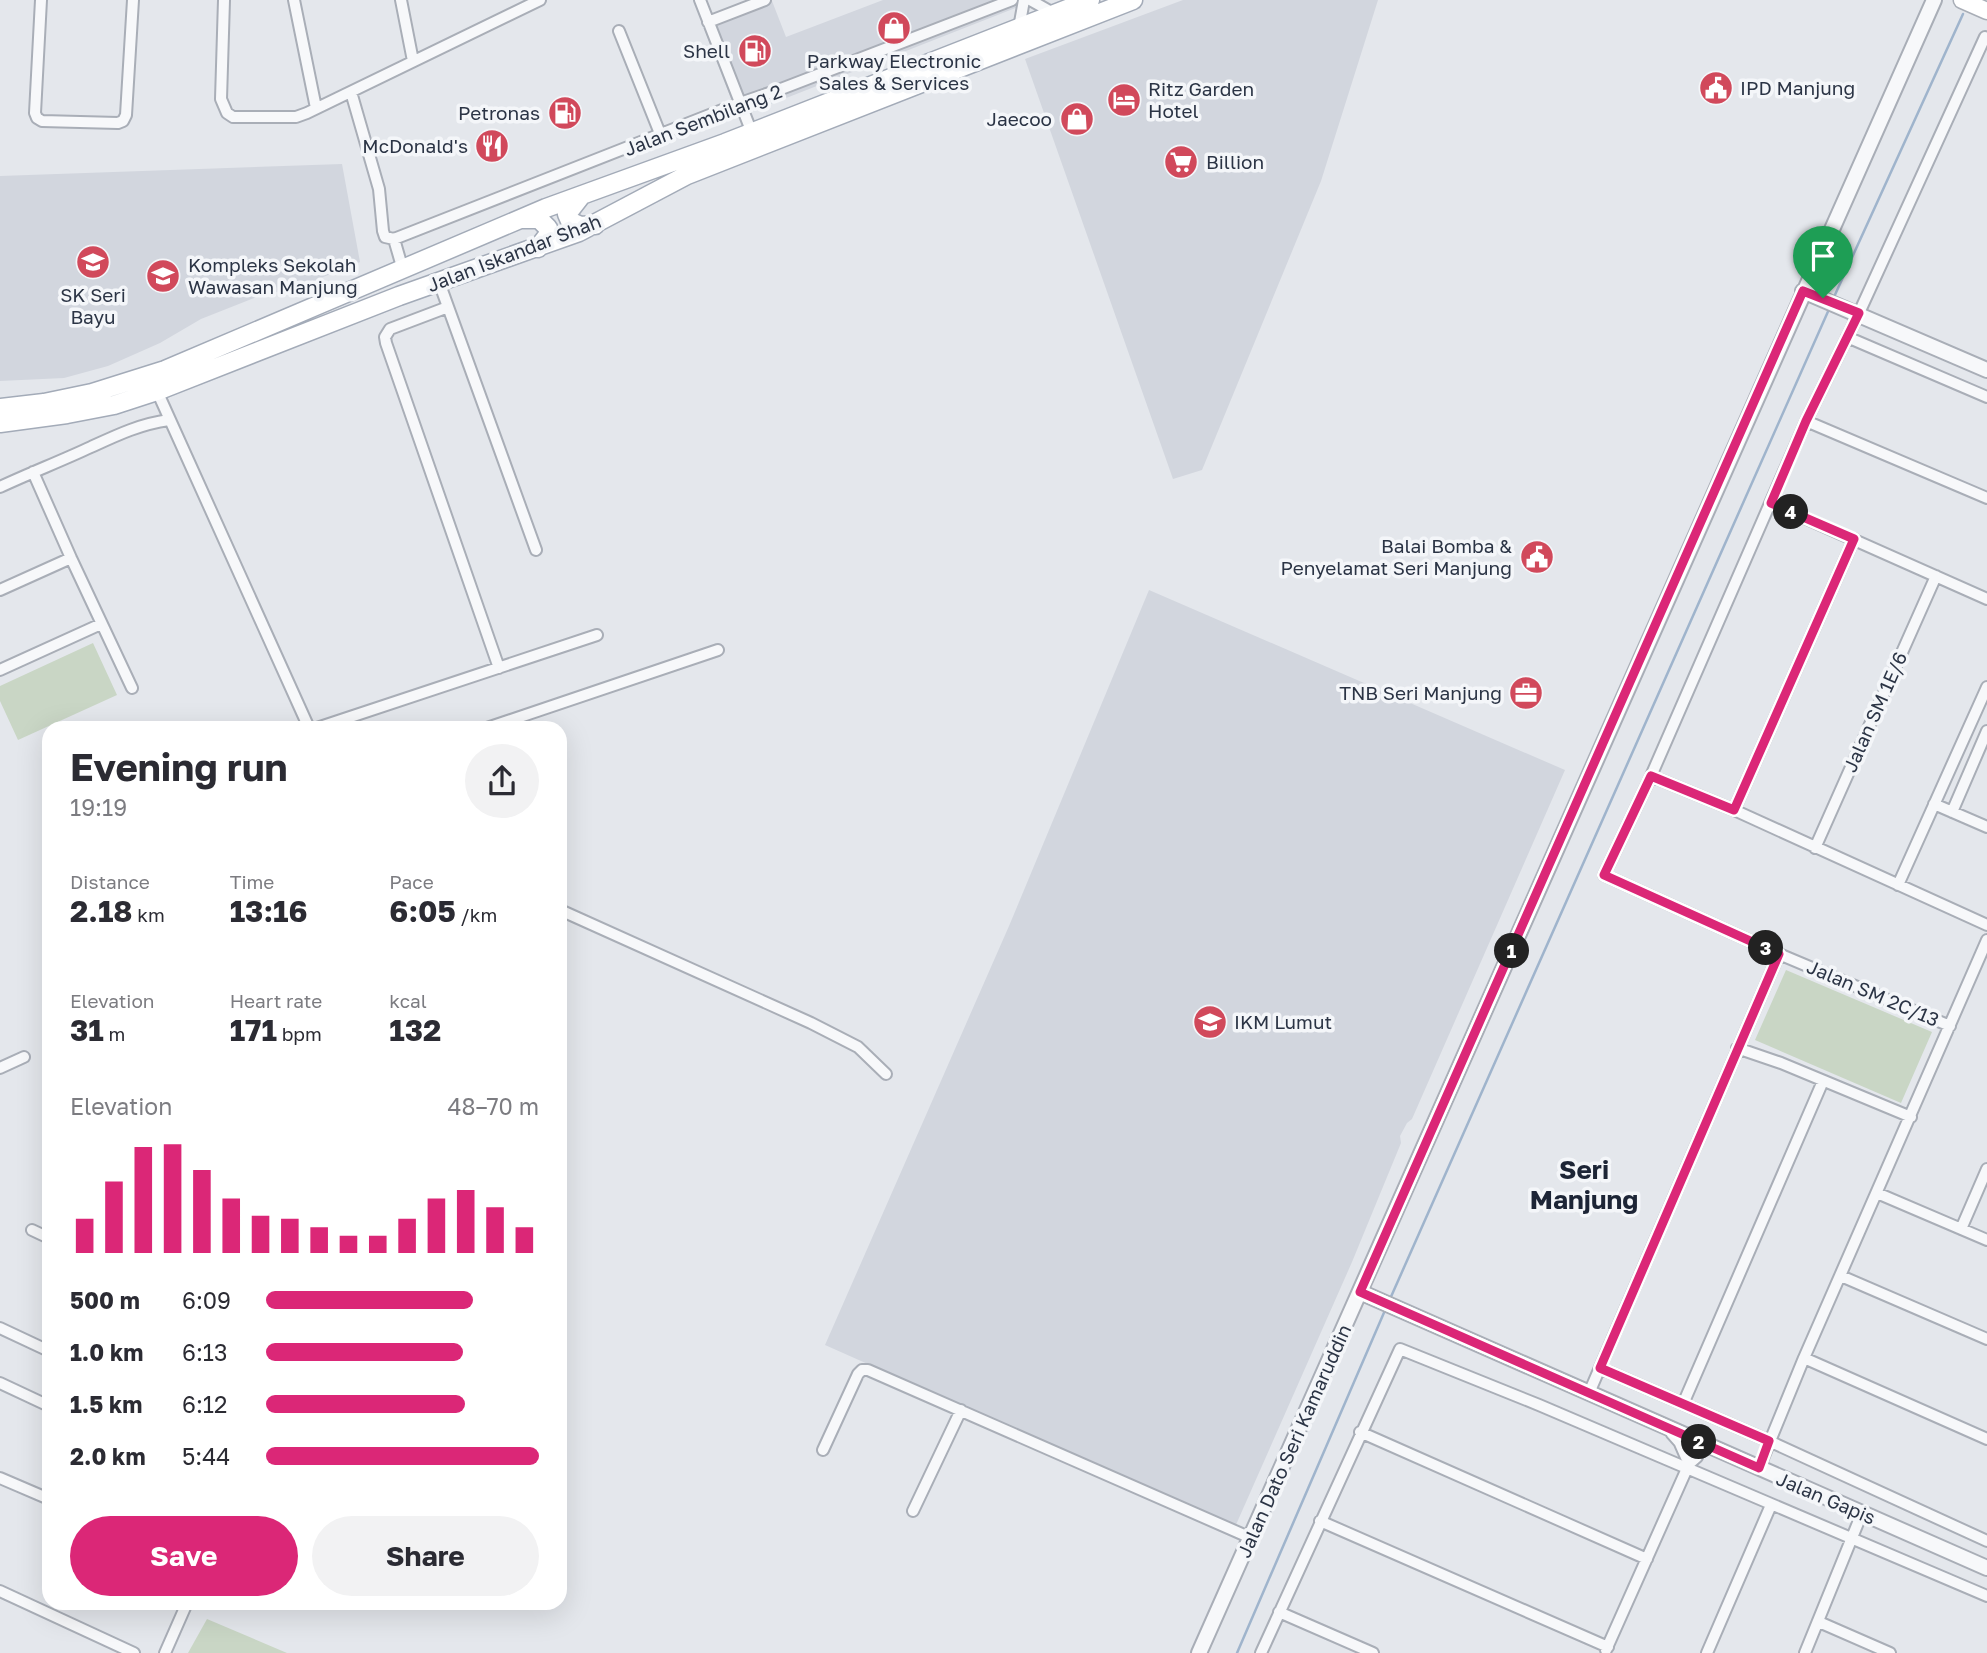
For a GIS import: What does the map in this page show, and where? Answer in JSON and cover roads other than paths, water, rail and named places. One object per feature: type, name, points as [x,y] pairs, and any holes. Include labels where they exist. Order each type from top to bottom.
[{"type":"main road","name":"Jalan Iskandar Shah","points":[[0,408],[44,403],[92,393],[164,370],[519,219],[752,133],[1090,0]]},
{"type":"main road","name":"Jalan Iskandar Shah","points":[[0,423],[114,405],[157,391],[439,282],[538,248],[594,225],[687,175],[1133,0]]},
{"type":"main road","points":[[1962,0],[1987,11]]},
{"type":"main road","points":[[582,194],[567,214],[570,221],[580,226],[594,225]]},
{"type":"main road","points":[[519,219],[539,219],[548,228],[548,235],[538,248]]},
{"type":"street","points":[[41,0],[35,113],[37,118],[42,121],[118,123],[123,121],[126,115],[133,0]]},
{"type":"street","points":[[224,0],[221,99],[227,113],[233,117],[296,117],[540,0]]},
{"type":"street","points":[[294,0],[316,108]]},
{"type":"street","points":[[401,0],[413,61]]},
{"type":"street","points":[[700,0],[752,133]]},
{"type":"street","points":[[708,22],[765,0]]},
{"type":"street","name":"Jalan Sembilang 2","points":[[394,239],[1012,0]]},
{"type":"street","points":[[1019,28],[1024,0]]},
{"type":"street","points":[[1030,0],[1055,14]]},
{"type":"street","name":"Jalan Dato Seri Kamaruddin","points":[[1199,1653],[1934,0]]},
{"type":"street","points":[[619,31],[661,136]]},
{"type":"street","points":[[1985,37],[1859,313],[1806,421],[1651,776],[1734,810],[1987,925]]},
{"type":"street","points":[[351,92],[379,189],[383,232],[386,237],[394,239],[402,270]]},
{"type":"street","points":[[439,282],[536,550]]},
{"type":"street","points":[[1803,291],[1987,370]]},
{"type":"street","points":[[448,307],[390,329],[385,337],[499,668]]},
{"type":"street","points":[[1847,337],[1987,397]]},
{"type":"street","points":[[157,391],[306,721]]},
{"type":"street","points":[[0,487],[133,428],[169,420]]},
{"type":"street","points":[[1806,421],[1987,498]]},
{"type":"street","points":[[33,472],[132,688]]},
{"type":"street","points":[[1771,503],[1987,599]]},
{"type":"street","points":[[1734,810],[1854,539]]},
{"type":"street","points":[[0,590],[71,558]]},
{"type":"street","name":"Jalan SM 1E/6","points":[[1815,848],[1936,576]]},
{"type":"street","points":[[0,670],[101,624]]},
{"type":"street","points":[[338,721],[597,635]]},
{"type":"street","points":[[508,721],[718,650]]},
{"type":"street","points":[[1898,885],[1987,687]]},
{"type":"street","points":[[1952,812],[1987,731],[1970,724]]},
{"type":"street","name":"Jalan SM 2C/13","points":[[1651,776],[1604,875],[1779,954],[1950,1026]]},
{"type":"street","points":[[1934,804],[1987,827]]},
{"type":"street","points":[[567,913],[811,1023],[858,1047],[886,1074]]},
{"type":"street","points":[[1759,1468],[1804,1358],[1987,940]]},
{"type":"street","points":[[1589,1392],[1779,954]]},
{"type":"street","points":[[1737,1048],[1781,1063],[1911,1117]]},
{"type":"street","points":[[0,1068],[24,1057]]},
{"type":"street","points":[[1683,1404],[1823,1081]]},
{"type":"street","points":[[1961,1228],[1987,1169]]},
{"type":"street","points":[[1877,1194],[1987,1240]]},
{"type":"street","points":[[32,1230],[42,1235]]},
{"type":"street","points":[[1840,1276],[1987,1339]]},
{"type":"street","name":"Jalan Gapis","points":[[1360,1292],[1671,1430],[1693,1455],[1720,1452],[1987,1568]]},
{"type":"street","points":[[0,1328],[42,1348]]},
{"type":"street","points":[[1261,1653],[1396,1352],[1404,1349],[1693,1455],[1771,1505],[1987,1596]]},
{"type":"street","points":[[1804,1358],[1987,1439]]},
{"type":"street","points":[[1600,1368],[1769,1441],[1987,1541]]},
{"type":"street","points":[[822,1450],[858,1374],[862,1370],[868,1370],[1251,1538]]},
{"type":"street","points":[[0,1383],[42,1403]]},
{"type":"street","points":[[913,1511],[961,1410]]},
{"type":"street","points":[[1360,1432],[1647,1559]]},
{"type":"street","points":[[1320,1521],[1606,1650],[1693,1455]]},
{"type":"street","points":[[0,1479],[42,1496]]},
{"type":"street","points":[[1707,1653],[1771,1505]]},
{"type":"street","points":[[1805,1653],[1862,1513]]},
{"type":"street","points":[[0,1591],[134,1653]]},
{"type":"street","points":[[164,1653],[184,1610]]},
{"type":"street","points":[[1279,1612],[1371,1653]]},
{"type":"street","points":[[1819,1622],[1890,1653]]},
{"type":"waterway","points":[[1834,297],[1963,14]]},
{"type":"waterway","points":[[1390,1299],[1830,307]]},
{"type":"waterway","points":[[1237,1653],[1386,1308]]},
{"type":"place","name":"Parkway Electronic Sales & Services","points":[[894,28]]},
{"type":"place","name":"Shell","points":[[755,51]]},
{"type":"place","name":"IPD Manjung","points":[[1716,88]]},
{"type":"place","name":"Ritz Garden Hotel","points":[[1124,100]]},
{"type":"place","name":"Petronas","points":[[565,113]]},
{"type":"place","name":"Jaecoo","points":[[1077,119]]},
{"type":"place","name":"McDonald's","points":[[492,146]]},
{"type":"place","name":"Billion","points":[[1181,162]]},
{"type":"place","name":"SK Seri Bayu","points":[[93,262]]},
{"type":"place","name":"Kompleks Sekolah Wawasan Manjung","points":[[163,276]]},
{"type":"place","name":"Balai Bomba & Penyelamat Seri Manjung","points":[[1537,557]]},
{"type":"place","name":"TNB Seri Manjung","points":[[1526,693]]},
{"type":"place","name":"IKM Lumut","points":[[1210,1022]]},
{"type":"district","name":"Seri Manjung","points":[[1584,1185]]}]
